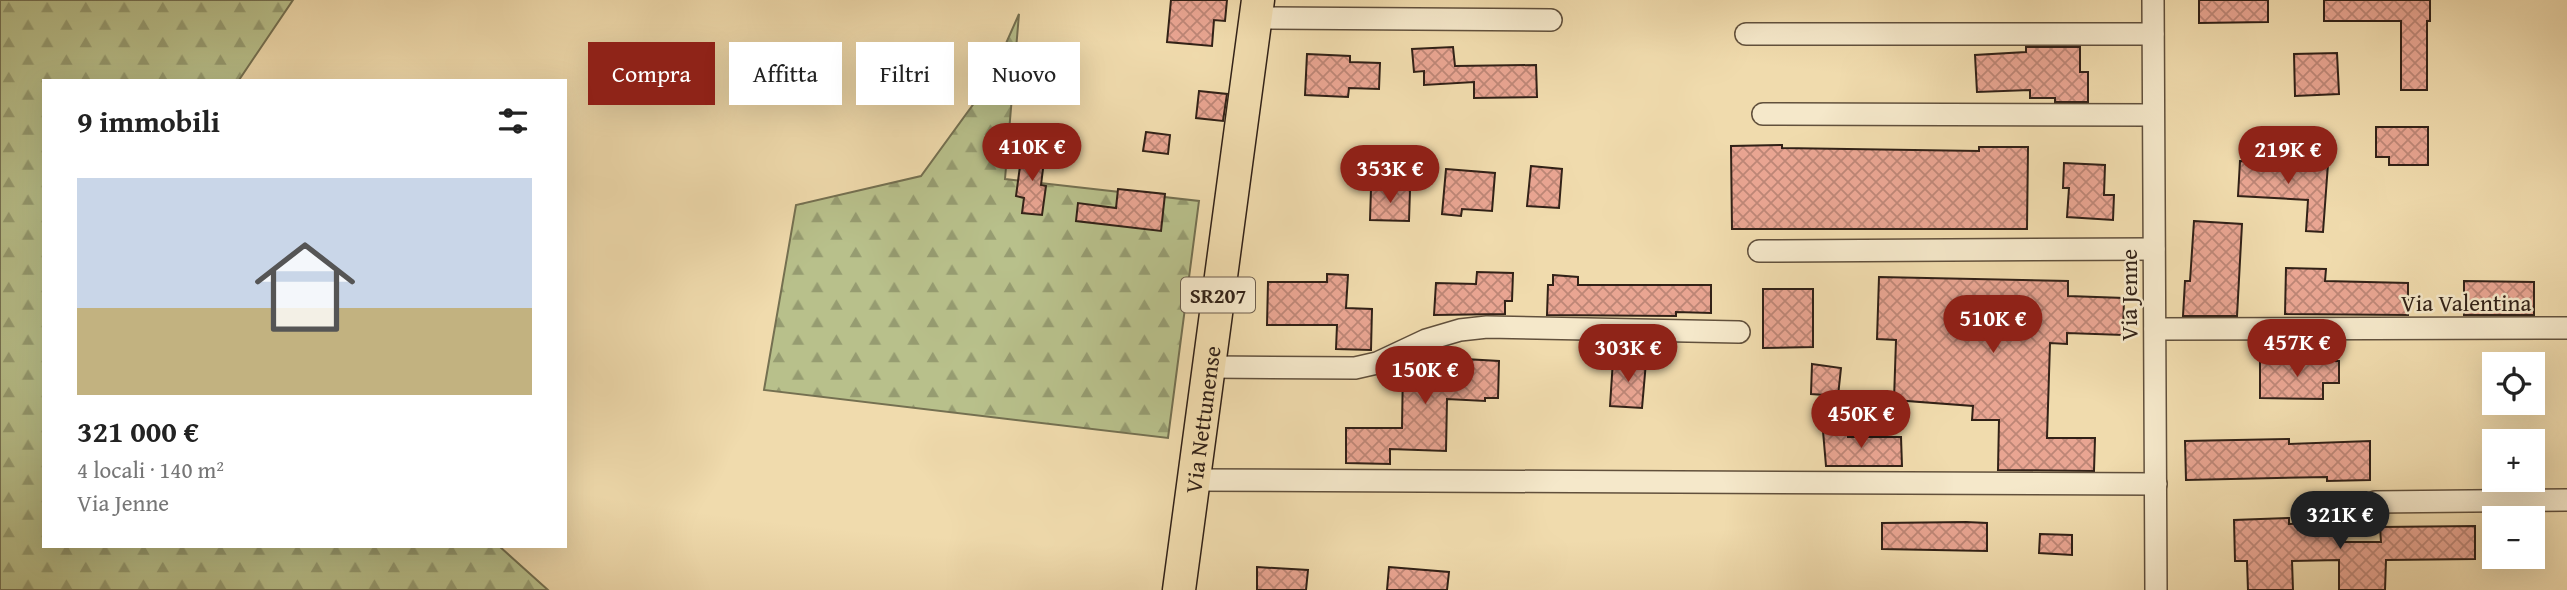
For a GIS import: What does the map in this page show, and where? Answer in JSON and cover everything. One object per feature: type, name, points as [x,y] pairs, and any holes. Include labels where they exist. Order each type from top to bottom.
[{"type":"main road","name":"Via Nettunense","points":[[1179,590],[1257,9]]},
{"type":"street","name":"Via Jenne","points":[[2153,0],[2156,590]]},
{"type":"street","points":[[1257,9],[1551,20]]},
{"type":"street","points":[[1745,34],[2153,34]]},
{"type":"street","points":[[1763,114],[2153,115]]},
{"type":"street","points":[[1759,251],[2154,249]]},
{"type":"street","points":[[1209,367],[1355,368],[1377,363],[1408,346],[1447,334],[1496,326],[1739,332]]},
{"type":"street","name":"Via Valentina","points":[[2155,329],[2567,328]]},
{"type":"street","points":[[1194,480],[2156,484]]},
{"type":"street","points":[[2375,502],[2567,500]]},
{"type":"green space","points":[[0,0],[293,0],[240,79],[42,79],[42,548],[501,548],[548,590],[0,590]]},
{"type":"green space","points":[[1019,14],[1017,42],[1007,42]]},
{"type":"green space","points":[[973,105],[1011,105],[1005,179],[1199,201],[1168,438],[764,390],[796,205],[921,176]]},
{"type":"building","points":[[1171,0],[1227,0],[1225,21],[1214,20],[1212,46],[1167,42]]},
{"type":"building","points":[[2199,0],[2268,0],[2268,22],[2199,23]]},
{"type":"building","points":[[2324,0],[2430,0],[2430,21],[2427,21],[2427,90],[2401,90],[2401,21],[2324,21]]},
{"type":"building","points":[[1453,47],[1455,66],[1536,65],[1537,97],[1474,98],[1474,82],[1424,85],[1424,71],[1414,72],[1412,49]]},
{"type":"building","points":[[2026,47],[2080,47],[2080,72],[2088,72],[2088,102],[2055,102],[2055,98],[2030,98],[2030,90],[1977,92],[1975,55],[2026,52]]},
{"type":"building","points":[[2337,53],[2339,94],[2295,96],[2294,54]]},
{"type":"building","points":[[1307,54],[1350,56],[1350,62],[1380,63],[1379,89],[1349,88],[1348,97],[1305,95]]},
{"type":"building","points":[[1199,91],[1227,94],[1223,121],[1196,118]]},
{"type":"building","points":[[2376,127],[2428,127],[2428,165],[2389,165],[2389,157],[2376,157]]},
{"type":"building","points":[[1146,132],[1170,135],[1168,154],[1143,151]]},
{"type":"building","points":[[1782,145],[1782,148],[1979,151],[1979,147],[2028,147],[2027,229],[1732,229],[1731,146]]},
{"type":"building","points":[[1022,151],[1045,153],[1041,185],[1046,186],[1042,215],[1022,213],[1024,198],[1016,196]]},
{"type":"building","points":[[2240,161],[2310,166],[2311,163],[2328,164],[2323,232],[2306,231],[2308,200],[2238,196]]},
{"type":"building","points":[[2064,163],[2105,165],[2104,195],[2114,195],[2113,220],[2067,217],[2069,188],[2063,188]]},
{"type":"building","points":[[1531,166],[1562,169],[1559,208],[1527,206]]},
{"type":"building","points":[[1446,169],[1495,173],[1492,211],[1462,209],[1461,216],[1442,214]]},
{"type":"building","points":[[1118,189],[1165,194],[1161,231],[1076,221],[1078,203],[1116,208]]},
{"type":"building","points":[[1371,189],[1410,190],[1409,221],[1370,220]]},
{"type":"building","points":[[2194,221],[2242,224],[2237,316],[2183,316],[2185,281],[2190,281]]},
{"type":"building","points":[[2286,268],[2326,269],[2325,281],[2408,283],[2408,315],[2285,314]]},
{"type":"building","points":[[1477,272],[1513,273],[1512,301],[1505,301],[1505,314],[1434,315],[1436,283],[1476,284]]},
{"type":"building","points":[[1327,274],[1348,275],[1346,308],[1372,309],[1371,350],[1336,349],[1337,325],[1267,325],[1268,282],[1327,282]]},
{"type":"building","points":[[1553,275],[1578,277],[1578,285],[1711,285],[1711,313],[1676,312],[1676,316],[1547,315],[1548,285],[1553,285]]},
{"type":"building","points":[[1879,277],[2068,281],[2068,296],[2124,298],[2123,335],[2067,333],[2067,344],[2050,343],[2047,438],[2095,438],[2094,471],[1998,470],[1999,420],[1972,420],[1973,406],[1894,400],[1896,340],[1877,339]]},
{"type":"building","points":[[2464,281],[2534,282],[2534,315],[2464,315]]},
{"type":"building","points":[[1763,289],[1813,289],[1813,347],[1763,348]]},
{"type":"building","points":[[1448,347],[1447,358],[1499,361],[1498,398],[1485,398],[1485,401],[1447,399],[1446,451],[1390,449],[1390,464],[1346,463],[1346,428],[1402,428],[1403,365]]},
{"type":"building","points":[[1613,360],[1646,362],[1642,408],[1610,406]]},
{"type":"building","points":[[2260,361],[2339,361],[2339,383],[2323,383],[2323,399],[2260,398]]},
{"type":"building","points":[[1812,364],[1841,368],[1838,396],[1811,394]]},
{"type":"building","points":[[1823,431],[1848,431],[1848,437],[1901,437],[1902,466],[1826,466]]},
{"type":"building","points":[[2289,439],[2289,444],[2370,441],[2370,480],[2327,481],[2327,477],[2186,480],[2185,441]]},
{"type":"building","points":[[2289,518],[2289,524],[2338,522],[2338,542],[2381,542],[2380,527],[2475,526],[2475,559],[2386,560],[2385,590],[2339,590],[2339,560],[2292,561],[2293,590],[2248,590],[2247,561],[2235,561],[2234,520]]},
{"type":"building","points":[[1882,523],[1987,523],[1987,551],[1882,549]]},
{"type":"building","points":[[2040,534],[2072,535],[2072,555],[2039,553]]},
{"type":"building","points":[[1257,567],[1308,570],[1306,590],[1257,590]]},
{"type":"building","points":[[1389,567],[1449,572],[1447,590],[1387,590]]}]
